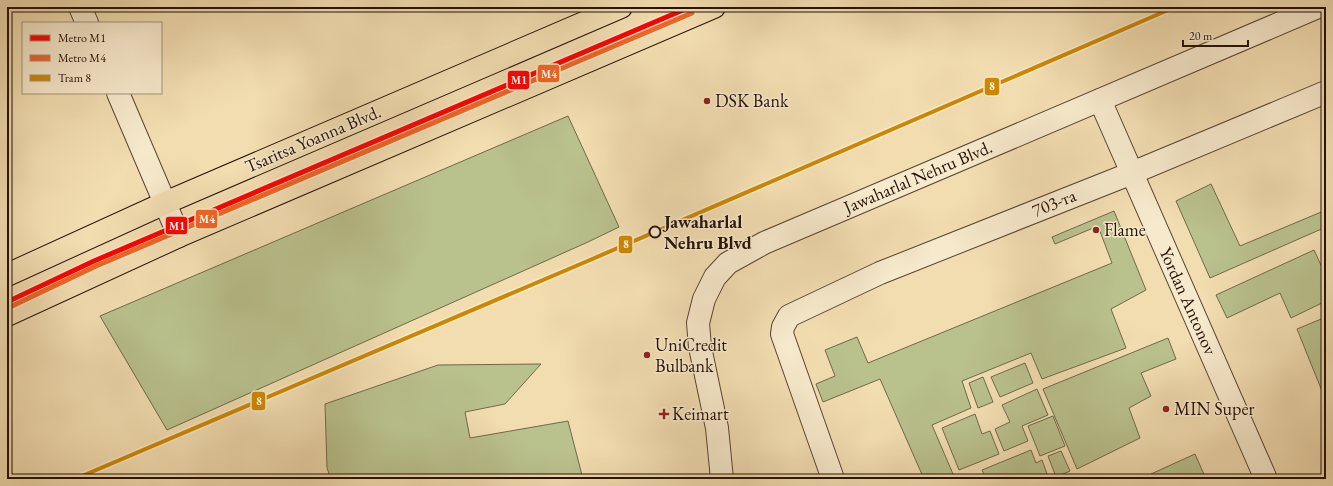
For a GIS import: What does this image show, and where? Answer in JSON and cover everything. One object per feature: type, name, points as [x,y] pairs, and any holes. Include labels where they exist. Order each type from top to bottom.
[{"type":"main road","name":"Tsaritsa Yoanna Blvd.","points":[[7,275],[165,203],[621,7]]},
{"type":"main road","name":"Tsaritsa Yoanna Blvd.","points":[[7,315],[179,236],[714,7]]},
{"type":"street","points":[[80,7],[87,22]]},
{"type":"street","name":"Jawaharlal Nehru Blvd.","points":[[722,479],[717,428],[700,347],[698,323],[704,299],[715,277],[728,263],[764,243],[1318,7]]},
{"type":"street","name":"703-та","points":[[833,479],[782,334],[786,321],[795,313],[880,273],[1132,173],[1326,92]]},
{"type":"street","points":[[118,94],[179,236]]},
{"type":"street","name":"Yordan Antonov","points":[[1100,100],[1266,479]]},
{"type":"green space","points":[[568,116],[619,227],[167,430],[100,316]]},
{"type":"green space","points":[[1211,184],[1240,246],[1326,210],[1326,227],[1210,278],[1176,201]]},
{"type":"green space","points":[[1114,211],[1146,290],[1111,309],[1126,348],[1042,379],[1031,353],[962,381],[971,408],[932,425],[953,474],[942,479],[924,479],[880,379],[823,402],[816,384],[835,376],[825,350],[857,337],[868,363],[1112,263],[1098,226],[1055,244],[1052,237]]},
{"type":"green space","points":[[1314,250],[1326,276],[1326,301],[1291,318],[1280,293],[1227,318],[1216,295]]},
{"type":"green space","points":[[1326,317],[1326,401],[1297,329]]},
{"type":"green space","points":[[1168,338],[1176,359],[1141,373],[1151,396],[1129,408],[1140,438],[1077,469],[1043,389]]},
{"type":"green space","points":[[1025,363],[1033,383],[1000,397],[991,377]]},
{"type":"green space","points":[[541,364],[505,404],[465,412],[470,438],[568,421],[583,479],[331,479],[327,468],[325,404],[438,365]]},
{"type":"green space","points":[[983,377],[993,402],[978,408],[969,383]]},
{"type":"green space","points":[[1037,389],[1048,415],[1022,426],[1028,441],[1004,451],[995,429],[1010,422],[1002,405]]},
{"type":"green space","points":[[975,414],[982,434],[990,431],[999,454],[959,470],[942,428]]},
{"type":"green space","points":[[1053,416],[1065,446],[1040,456],[1028,426]]},
{"type":"green space","points":[[1031,450],[1036,463],[1042,460],[1049,479],[986,479],[982,470]]},
{"type":"green space","points":[[1061,451],[1070,471],[1056,477],[1048,456]]},
{"type":"green space","points":[[1195,454],[1206,479],[1153,479],[1151,474]]},
{"type":"metro line","name":"M1","points":[[7,302],[94,261],[690,7]]},
{"type":"metro line","name":"M4","points":[[10,307],[96,266],[692,13]]},
{"type":"tram line","name":"8","points":[[75,479],[590,260],[1175,7]]},
{"type":"place","name":"DSK Bank","points":[[707,101]]},
{"type":"place","name":"Flame","points":[[1096,230]]},
{"type":"place","name":"Jawaharlal Nehru Blvd","points":[[655,232]]},
{"type":"place","name":"UniCredit Bulbank","points":[[647,355]]},
{"type":"place","name":"MIN Super","points":[[1166,409]]},
{"type":"place","name":"Keimart","points":[[664,414]]}]
